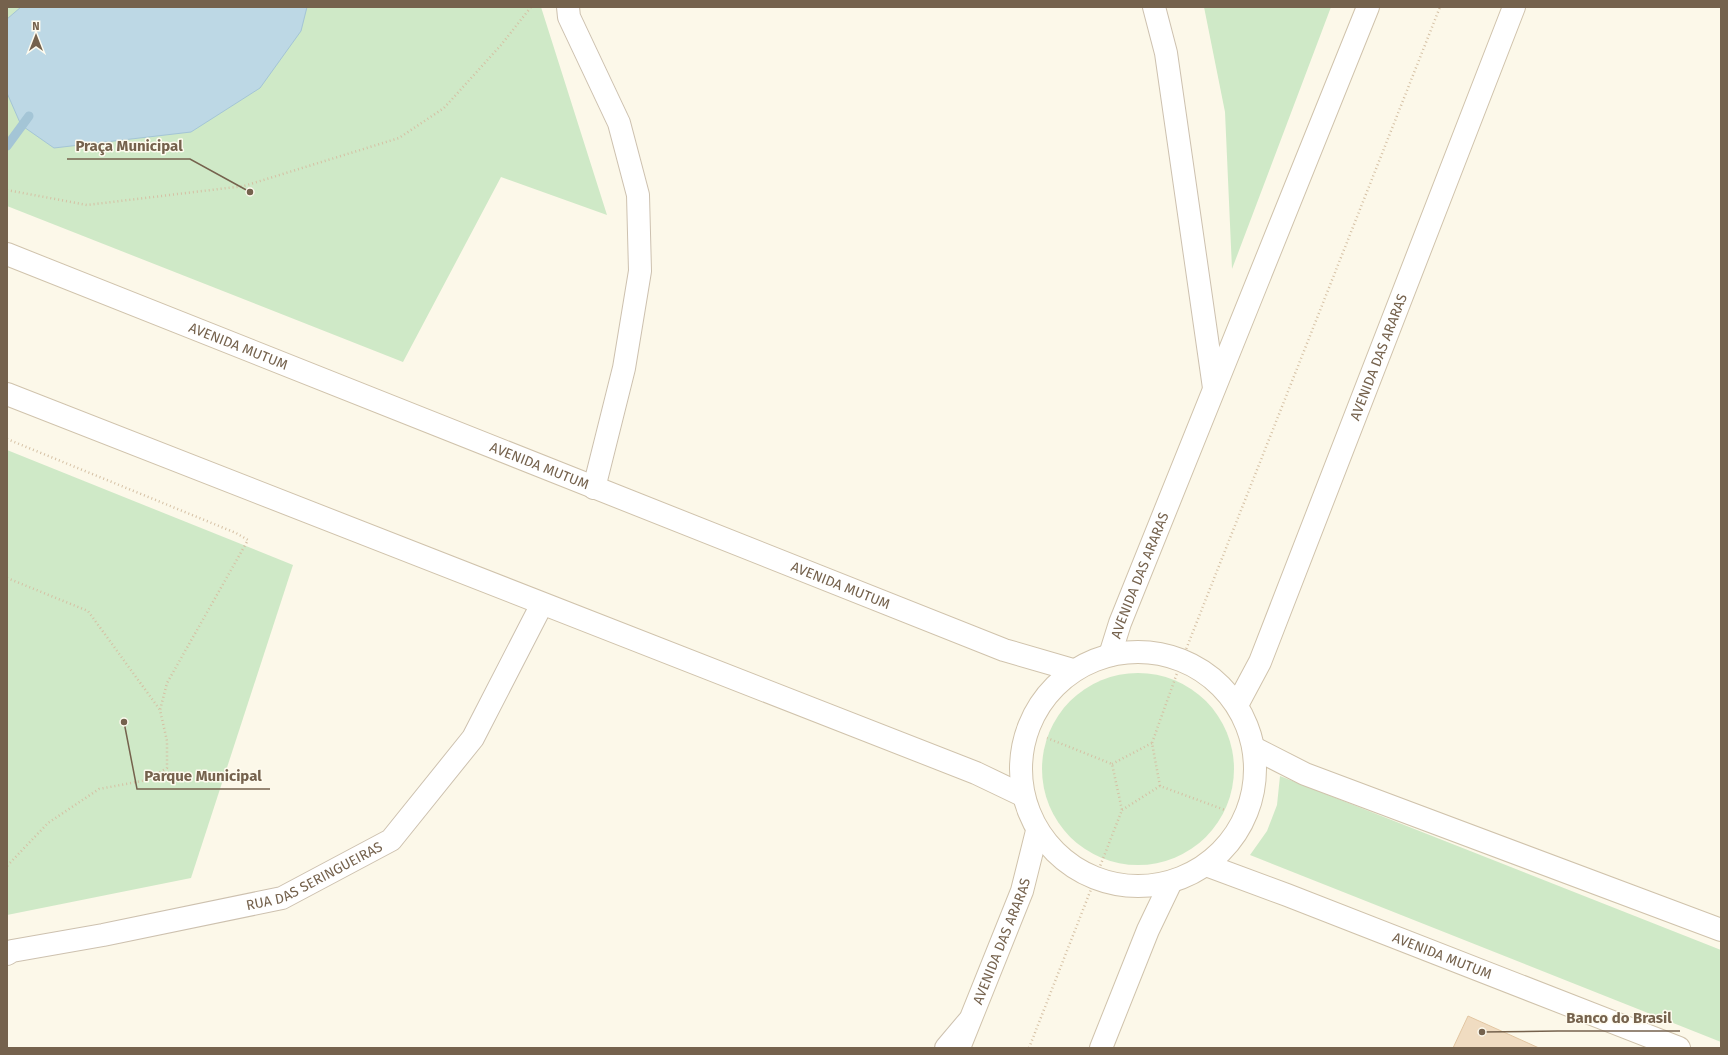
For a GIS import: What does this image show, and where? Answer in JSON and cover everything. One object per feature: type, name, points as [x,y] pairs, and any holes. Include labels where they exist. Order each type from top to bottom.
[{"type":"street","points":[[568,7],[569,17],[619,123],[638,195],[640,271],[624,368],[594,488]]},
{"type":"street","points":[[1154,7],[1166,53],[1214,388]]},
{"type":"street","name":"AVENIDA DAS ARARAS","points":[[1110,655],[1120,623],[1368,7]]},
{"type":"street","name":"AVENIDA DAS ARARAS","points":[[1237,705],[1260,662],[1514,7]]},
{"type":"street","name":"AVENIDA MUTUM","points":[[7,254],[1004,650],[1073,670]]},
{"type":"street","points":[[7,394],[976,773],[1022,796]]},
{"type":"street","name":"RUA DAS SERINGUEIRAS","points":[[7,954],[12,951],[103,935],[282,898],[392,840],[473,738],[542,604]]},
{"type":"street","points":[[1158,653],[1181,662],[1203,671],[1237,705],[1254,748],[1256,781],[1248,813],[1231,842],[1206,865],[1172,882],[1133,887],[1096,879],[1062,860],[1037,831],[1022,796],[1020,760],[1028,725],[1046,694],[1073,670],[1110,655],[1158,653]]},
{"type":"street","points":[[1254,748],[1304,774],[1721,930]]},
{"type":"street","name":"AVENIDA DAS ARARAS","points":[[959,1048],[1022,891],[1037,831]]},
{"type":"street","name":"AVENIDA MUTUM","points":[[1206,865],[1679,1048]]},
{"type":"street","points":[[1101,1048],[1148,930],[1172,882]]},
{"type":"street","points":[[946,1048],[970,1020]]},
{"type":"path","points":[[7,190],[87,205],[244,186],[399,138],[444,108],[501,45],[531,7]]},
{"type":"path","points":[[1160,786],[1152,743],[1181,662],[1440,7]]},
{"type":"path","points":[[7,439],[236,533],[248,540],[167,683],[160,710]]},
{"type":"path","points":[[7,578],[88,611],[160,710],[167,741],[167,768],[147,780],[99,789],[48,823],[7,866]]},
{"type":"path","points":[[1047,738],[1112,764],[1152,743]]},
{"type":"path","points":[[1029,1048],[1122,810],[1112,764]]},
{"type":"path","points":[[1122,810],[1160,786]]},
{"type":"path","points":[[1160,786],[1225,810]]},
{"type":"green space","points":[[7,7],[541,7],[607,215],[501,177],[403,362],[7,206]]},
{"type":"green space","points":[[1204,7],[1331,7],[1232,269],[1225,112]]},
{"type":"green space","points":[[7,450],[293,565],[191,878],[7,915]]},
{"type":"green space","points":[[1129,673],[1147,673],[1175,680],[1191,689],[1206,701],[1218,716],[1227,732],[1234,760],[1234,778],[1227,806],[1218,822],[1206,837],[1191,849],[1175,858],[1147,865],[1129,865],[1110,861],[1093,854],[1077,843],[1064,830],[1053,814],[1046,797],[1042,778],[1042,760],[1046,741],[1053,724],[1064,708],[1077,695],[1093,684],[1110,677]]},
{"type":"green space","points":[[1280,776],[1721,950],[1721,1042],[1250,855],[1267,831],[1277,805]]},
{"type":"water","points":[[21,7],[307,7],[301,31],[260,88],[191,132],[54,148],[21,125],[7,93],[7,19]]},
{"type":"building","points":[[1468,1016],[1539,1048],[1453,1048]]},
{"type":"waterway","points":[[7,146],[29,116]]},
{"type":"place","name":"Praça Municipal","points":[[250,192]]},
{"type":"place","name":"Parque Municipal","points":[[124,722]]},
{"type":"place","name":"Banco do Brasil","points":[[1482,1032]]}]
